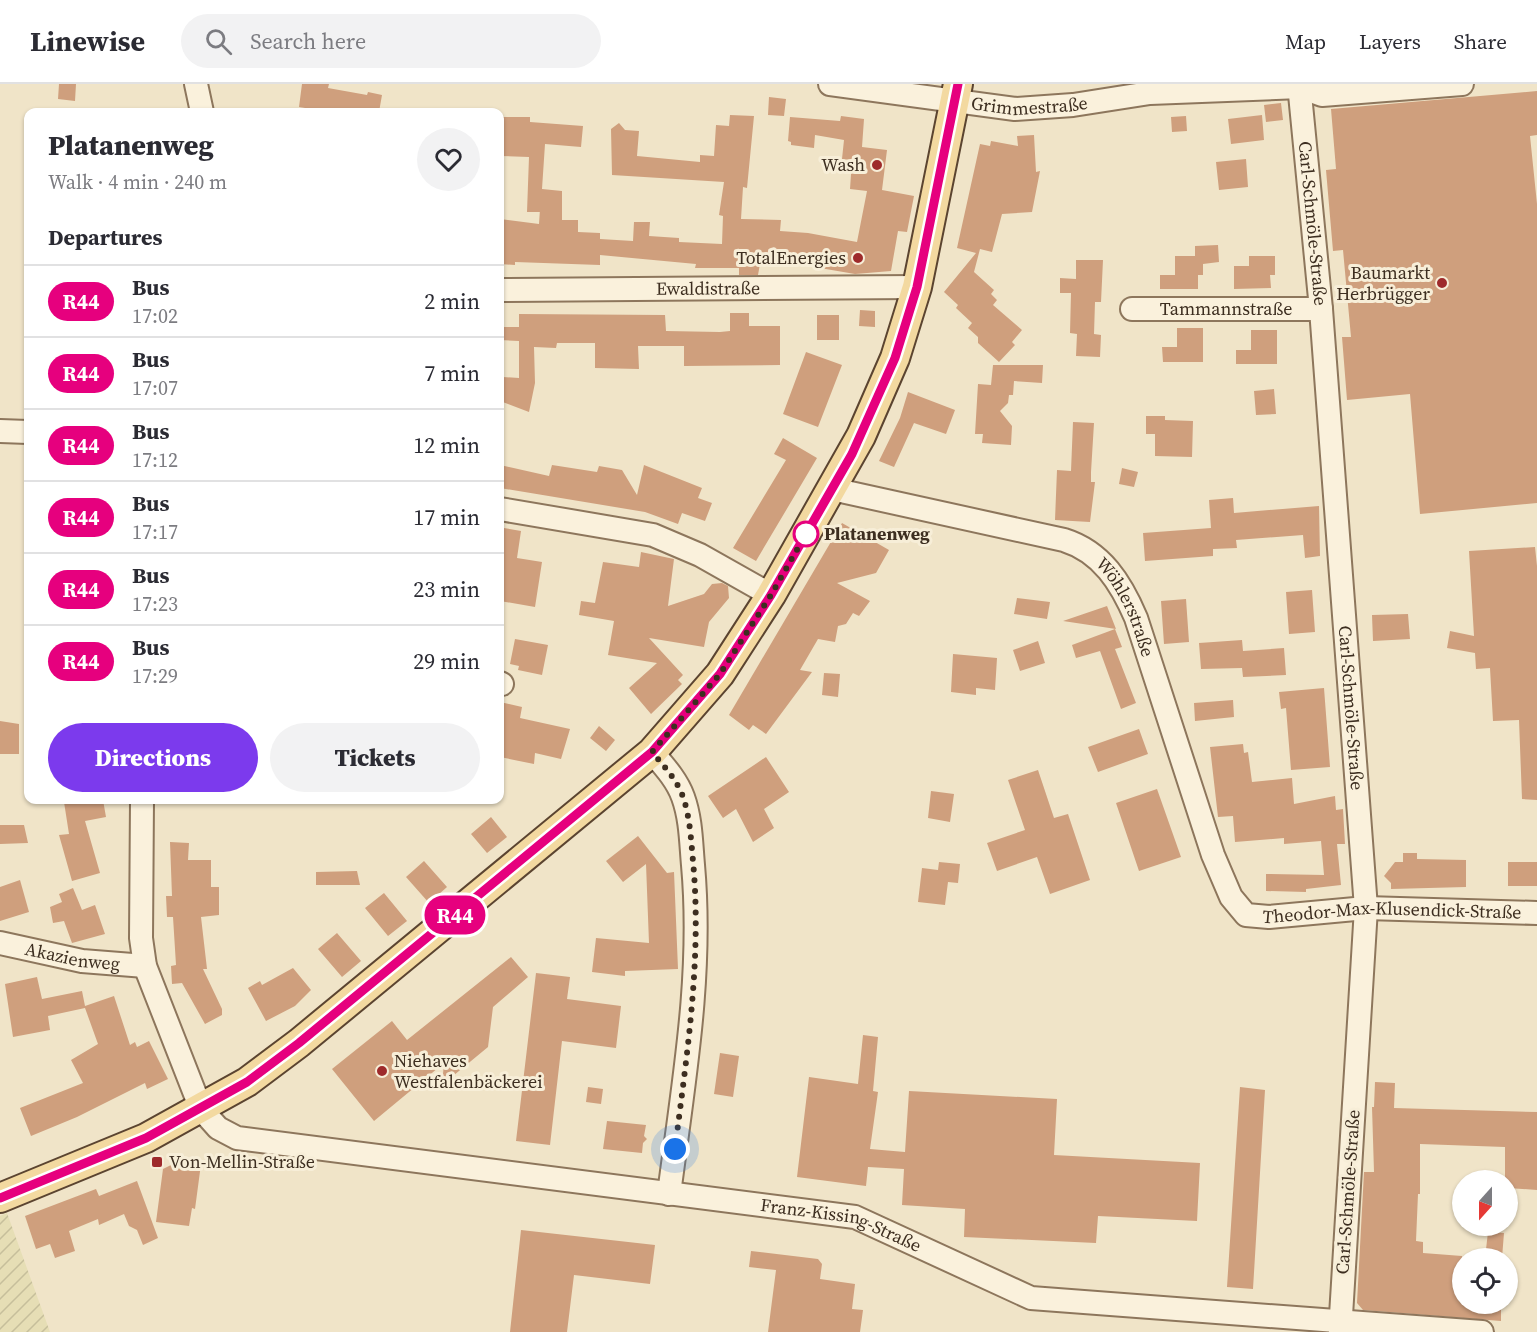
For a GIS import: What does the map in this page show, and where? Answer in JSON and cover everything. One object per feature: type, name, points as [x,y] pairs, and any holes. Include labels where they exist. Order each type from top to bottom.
[{"type":"main road","points":[[0,1198],[126,1147],[201,1109],[247,1082],[299,1043],[652,752],[720,674],[771,595],[832,489],[878,401],[895,358],[917,287],[956,92]]},
{"type":"street","points":[[196,84],[201,108]]},
{"type":"street","name":"Grimmestraße","points":[[830,84],[956,92],[1015,109],[1073,105],[1150,93],[1299,86],[1322,95],[1462,84]]},
{"type":"street","name":"Carl-Schmöle-Straße","points":[[1299,86],[1321,309],[1366,908],[1340,1326]]},
{"type":"street","name":"Ewaldistraße","points":[[504,290],[917,287]]},
{"type":"street","name":"Tammannstraße","points":[[1132,309],[1321,309]]},
{"type":"street","points":[[0,431],[24,432]]},
{"type":"street","name":"Wöhlerstraße","points":[[832,489],[1065,540],[1086,548],[1100,560],[1128,599],[1213,855],[1231,897],[1246,915]]},
{"type":"street","points":[[504,510],[653,535],[699,555],[771,595]]},
{"type":"street","points":[[652,752],[673,777],[683,797],[689,826],[697,903],[693,1014],[669,1194]]},
{"type":"street","points":[[142,804],[141,938],[145,966],[201,1109]]},
{"type":"street","name":"Theodor-Max-Klusendick-Straße","points":[[1246,915],[1269,917],[1366,908],[1537,913]]},
{"type":"street","name":"Akazienweg","points":[[0,943],[82,962],[145,966]]},
{"type":"street","name":"Franz-Kissing-Straße","points":[[201,1109],[218,1128],[237,1138],[855,1217],[1031,1298],[1340,1326],[1482,1332]]},
{"type":"shaded area","points":[[7,1213],[50,1332],[0,1332],[0,1216]]},
{"type":"building","points":[[59,84],[76,84],[75,101],[58,99]]},
{"type":"building","points":[[302,84],[329,84],[328,88],[367,95],[368,92],[382,95],[380,108],[299,107]]},
{"type":"building","name":"Baumarkt Herbrügger","points":[[1537,91],[1537,135],[1530,136],[1537,204],[1537,503],[1420,514],[1410,394],[1347,400],[1342,337],[1351,337],[1343,250],[1333,251],[1326,170],[1336,169],[1331,109]]},
{"type":"building","points":[[769,97],[786,99],[784,116],[768,115]]},
{"type":"building","points":[[1281,103],[1283,120],[1266,122],[1264,105]]},
{"type":"building","points":[[730,115],[754,116],[747,188],[743,187],[741,219],[781,220],[780,231],[808,233],[857,242],[867,191],[850,189],[852,160],[842,159],[844,140],[815,135],[814,148],[791,145],[788,141],[790,117],[840,121],[841,116],[864,119],[862,147],[887,150],[882,190],[914,196],[907,232],[898,231],[891,271],[855,274],[820,268],[821,262],[761,258],[758,275],[739,275],[739,268],[695,268],[696,264],[600,255],[600,265],[515,262],[515,265],[504,264],[504,220],[539,224],[540,212],[527,212],[529,157],[504,156],[504,117],[530,117],[530,122],[583,126],[581,147],[545,144],[542,189],[562,191],[562,220],[578,220],[578,232],[600,233],[600,239],[633,241],[634,222],[650,222],[649,236],[679,238],[679,242],[722,244],[723,216],[719,215],[724,182],[612,175],[611,129],[619,123],[625,130],[639,131],[637,156],[700,162],[700,155],[714,156],[716,125],[729,126]]},
{"type":"building","points":[[1262,115],[1264,140],[1231,144],[1228,119]]},
{"type":"building","points":[[1186,116],[1187,131],[1172,132],[1171,117]]},
{"type":"building","points":[[1034,135],[1036,172],[1040,171],[1032,212],[1002,214],[992,252],[980,249],[974,272],[994,290],[991,294],[997,300],[993,305],[1022,330],[1012,342],[1015,345],[999,362],[978,343],[978,337],[968,328],[972,323],[956,308],[958,305],[944,292],[976,253],[957,248],[980,144],[990,146],[991,141],[1018,146],[1017,136]]},
{"type":"building","points":[[1246,159],[1248,187],[1219,190],[1216,162]]},
{"type":"building","points":[[1218,245],[1219,262],[1203,264],[1203,275],[1198,275],[1198,289],[1160,289],[1160,275],[1175,275],[1175,256],[1195,256],[1195,246]]},
{"type":"building","points":[[1249,256],[1275,256],[1275,275],[1270,275],[1271,288],[1234,289],[1234,266],[1249,266]]},
{"type":"building","points":[[1076,260],[1103,260],[1101,302],[1095,302],[1094,334],[1101,335],[1100,357],[1076,356],[1077,334],[1070,333],[1071,293],[1060,293],[1060,278],[1076,279]]},
{"type":"building","points":[[860,310],[875,311],[875,327],[859,326]]},
{"type":"building","points":[[730,313],[749,313],[749,326],[780,326],[780,365],[684,366],[684,346],[638,346],[639,369],[595,368],[595,343],[557,343],[556,348],[534,347],[535,383],[529,412],[504,403],[504,377],[519,378],[519,341],[504,340],[504,327],[519,327],[519,314],[665,315],[666,331],[730,331]]},
{"type":"building","points":[[817,315],[839,315],[839,340],[817,340]]},
{"type":"building","points":[[1177,328],[1203,328],[1203,362],[1163,362],[1162,347],[1177,347]]},
{"type":"building","points":[[1251,330],[1277,330],[1277,364],[1236,364],[1236,350],[1251,350]]},
{"type":"building","points":[[806,352],[842,365],[818,427],[783,414]]},
{"type":"building","points":[[993,365],[1043,365],[1042,383],[1014,381],[1013,395],[1009,395],[1008,403],[1000,411],[1012,426],[1011,445],[982,443],[983,434],[975,434],[978,384],[991,385]]},
{"type":"building","points":[[1274,389],[1276,414],[1256,415],[1254,391]]},
{"type":"building","points":[[908,392],[955,410],[946,434],[914,423],[894,467],[879,461],[900,418]]},
{"type":"building","points":[[1146,416],[1165,416],[1165,420],[1193,421],[1192,457],[1155,456],[1155,434],[1146,434]]},
{"type":"building","points":[[1073,422],[1094,423],[1091,482],[1095,482],[1090,522],[1055,520],[1057,470],[1071,471]]},
{"type":"building","points":[[783,438],[817,458],[756,561],[733,548],[786,460],[774,454]]},
{"type":"building","points":[[552,465],[597,472],[599,466],[622,470],[637,495],[644,465],[702,488],[698,498],[712,503],[705,521],[682,513],[678,524],[645,512],[504,489],[504,466],[549,476]]},
{"type":"building","points":[[1122,468],[1138,472],[1134,487],[1119,484]]},
{"type":"building","points":[[1233,498],[1234,513],[1319,506],[1320,556],[1305,558],[1303,535],[1236,540],[1237,548],[1213,549],[1213,556],[1145,561],[1143,533],[1211,528],[1209,500]]},
{"type":"building","points":[[842,523],[889,550],[876,573],[837,583],[870,601],[859,616],[853,613],[846,624],[838,626],[835,642],[818,639],[800,670],[812,672],[766,734],[753,725],[749,730],[729,715]]},
{"type":"building","points":[[504,528],[521,531],[517,558],[542,562],[535,607],[504,602]]},
{"type":"building","points":[[1535,547],[1537,566],[1537,800],[1522,799],[1519,720],[1493,721],[1490,668],[1476,669],[1475,653],[1447,648],[1450,631],[1474,636],[1469,551]]},
{"type":"building","points":[[641,552],[674,559],[668,606],[704,594],[712,584],[722,583],[728,586],[729,598],[709,622],[704,647],[649,638],[683,675],[678,680],[682,684],[651,714],[629,688],[657,663],[608,655],[614,621],[579,615],[581,601],[595,603],[603,562],[639,567]]},
{"type":"building","points":[[1312,590],[1315,632],[1289,634],[1286,592]]},
{"type":"building","points":[[1017,598],[1050,602],[1047,619],[1014,614]]},
{"type":"building","points":[[1186,599],[1189,642],[1164,644],[1161,601]]},
{"type":"building","points":[[1107,606],[1116,629],[1063,621]]},
{"type":"building","points":[[1408,614],[1410,639],[1373,641],[1372,615]]},
{"type":"building","points":[[1115,629],[1122,647],[1115,649],[1136,703],[1121,709],[1100,651],[1076,658],[1072,645]]},
{"type":"building","points":[[515,639],[548,645],[542,675],[518,670],[519,666],[510,664]]},
{"type":"building","points":[[1242,640],[1243,651],[1284,648],[1286,675],[1243,677],[1242,668],[1201,669],[1199,643]]},
{"type":"building","points":[[1038,641],[1045,663],[1020,671],[1013,650]]},
{"type":"building","points":[[953,654],[997,658],[995,690],[976,688],[976,695],[951,692]]},
{"type":"building","points":[[824,673],[840,674],[838,697],[822,695]]},
{"type":"building","points":[[1324,688],[1330,767],[1291,770],[1286,708],[1281,709],[1279,692]]},
{"type":"building","points":[[1233,700],[1234,717],[1195,721],[1194,703]]},
{"type":"building","points":[[504,703],[522,707],[520,718],[570,729],[561,759],[535,753],[534,764],[504,758]]},
{"type":"building","points":[[0,721],[19,724],[19,754],[0,754]]},
{"type":"building","points":[[599,726],[615,740],[606,751],[590,738]]},
{"type":"building","points":[[1139,729],[1148,754],[1098,772],[1088,747]]},
{"type":"building","points":[[1243,744],[1244,753],[1248,752],[1252,782],[1292,778],[1294,804],[1335,796],[1336,810],[1343,809],[1345,844],[1337,844],[1341,885],[1306,889],[1306,892],[1266,891],[1266,874],[1324,875],[1321,841],[1284,844],[1284,838],[1235,842],[1233,816],[1218,817],[1210,747]]},
{"type":"building","points":[[766,757],[789,792],[764,809],[774,828],[753,842],[736,809],[723,818],[708,796]]},
{"type":"building","points":[[1038,770],[1054,818],[1068,814],[1090,880],[1050,894],[1037,857],[997,871],[987,843],[1025,830],[1008,780]]},
{"type":"building","points":[[1157,789],[1181,857],[1139,871],[1116,803]]},
{"type":"building","points":[[931,791],[954,794],[950,822],[928,818]]},
{"type":"building","points":[[64,804],[104,804],[106,817],[85,821],[100,873],[72,881],[59,835],[69,834]]},
{"type":"building","points":[[491,817],[507,837],[487,853],[471,834]]},
{"type":"building","points":[[0,825],[24,825],[28,843],[0,844]]},
{"type":"building","points":[[638,836],[667,873],[674,872],[678,969],[625,971],[625,976],[592,972],[596,938],[649,943],[646,864],[623,882],[606,861]]},
{"type":"building","points":[[170,842],[189,843],[188,860],[211,860],[211,887],[219,887],[219,915],[201,917],[207,969],[203,969],[222,1009],[222,1015],[205,1024],[182,983],[172,984],[171,966],[176,965],[173,917],[167,917],[166,896],[172,896]]},
{"type":"building","points":[[1403,853],[1417,853],[1417,859],[1466,860],[1466,887],[1391,889],[1391,883],[1384,876],[1395,862],[1403,862]]},
{"type":"building","points":[[424,861],[447,887],[429,903],[406,877]]},
{"type":"building","points":[[939,862],[960,864],[958,883],[948,882],[945,905],[918,902],[922,868],[938,870]]},
{"type":"building","points":[[1508,862],[1537,862],[1537,886],[1508,886]]},
{"type":"building","points":[[357,871],[360,885],[316,885],[316,872]]},
{"type":"building","points":[[20,880],[29,912],[0,921],[0,887]]},
{"type":"building","points":[[73,888],[82,910],[95,905],[105,934],[72,943],[64,921],[53,923],[50,907],[62,902],[59,894]]},
{"type":"building","points":[[384,893],[407,921],[388,936],[365,908]]},
{"type":"building","points":[[337,933],[361,961],[342,977],[318,949]]},
{"type":"building","points":[[511,957],[528,977],[493,1007],[488,1047],[442,1085],[444,1063],[374,1121],[332,1069],[392,1021],[407,1040]]},
{"type":"building","points":[[293,968],[311,990],[295,1006],[266,1021],[248,988],[260,981],[262,985]]},
{"type":"building","points":[[536,973],[570,977],[567,999],[621,1006],[616,1048],[562,1041],[550,1145],[516,1141]]},
{"type":"building","points":[[37,977],[42,999],[82,991],[85,1006],[114,996],[130,1045],[135,1042],[137,1047],[149,1041],[168,1079],[147,1089],[145,1083],[77,1117],[31,1136],[20,1108],[83,1083],[71,1060],[98,1044],[85,1008],[48,1016],[50,1030],[13,1037],[5,984]]},
{"type":"building","points":[[863,1035],[878,1037],[873,1091],[878,1092],[870,1149],[905,1152],[909,1091],[1057,1099],[1054,1155],[1200,1163],[1197,1221],[1098,1216],[1096,1243],[964,1237],[965,1209],[902,1205],[904,1169],[868,1167],[866,1186],[797,1177],[809,1077],[858,1084]]},
{"type":"building","points":[[720,1053],[739,1056],[733,1097],[714,1094]]},
{"type":"building","points":[[1375,1082],[1395,1083],[1394,1108],[1537,1112],[1537,1190],[1518,1189],[1518,1170],[1505,1170],[1505,1147],[1420,1144],[1420,1194],[1418,1194],[1416,1241],[1423,1242],[1423,1253],[1452,1255],[1452,1314],[1501,1314],[1501,1321],[1363,1310],[1357,1303],[1364,1172],[1374,1172],[1372,1107],[1374,1107]]},
{"type":"building","points":[[588,1087],[603,1089],[601,1104],[586,1102]]},
{"type":"building","points":[[1240,1087],[1265,1090],[1253,1289],[1227,1287]]},
{"type":"building","points":[[607,1121],[646,1125],[644,1136],[647,1139],[643,1143],[642,1153],[603,1149]]},
{"type":"building","points":[[179,1161],[201,1164],[195,1209],[192,1208],[189,1226],[156,1222],[163,1169]]},
{"type":"building","points":[[137,1181],[158,1238],[143,1245],[137,1230],[129,1226],[124,1214],[99,1225],[98,1219],[69,1231],[75,1251],[55,1258],[50,1244],[36,1249],[25,1216],[96,1189],[99,1196]]},
{"type":"building","points":[[521,1230],[655,1245],[650,1284],[574,1275],[567,1332],[510,1332]]},
{"type":"building","points":[[1488,1236],[1504,1236],[1503,1248],[1486,1248]]},
{"type":"building","points":[[751,1251],[818,1259],[822,1264],[820,1279],[855,1284],[852,1309],[863,1310],[860,1332],[768,1332],[776,1270],[749,1267]]},
{"type":"bus line","name":"R44","points":[[0,1198],[146,1138],[247,1082],[299,1043],[652,752],[720,674],[771,595],[852,454],[878,401],[895,358],[917,287],[958,84]]},
{"type":"place","name":"Wash","points":[[877,165]]},
{"type":"place","name":"TotalEnergies","points":[[858,258]]},
{"type":"place","name":"Baumarkt Herbrügger","points":[[1442,283]]},
{"type":"place","name":"Platanenweg","points":[[806,534]]},
{"type":"place","name":"Niehaves Westfalenbäckerei","points":[[382,1071]]},
{"type":"place","name":"Von-Mellin-Straße","points":[[157,1162]]},
{"type":"route","points":[[675,1149],[693,1014],[697,903],[689,826],[683,797],[673,777],[652,752],[720,674],[771,595],[806,534]]}]
